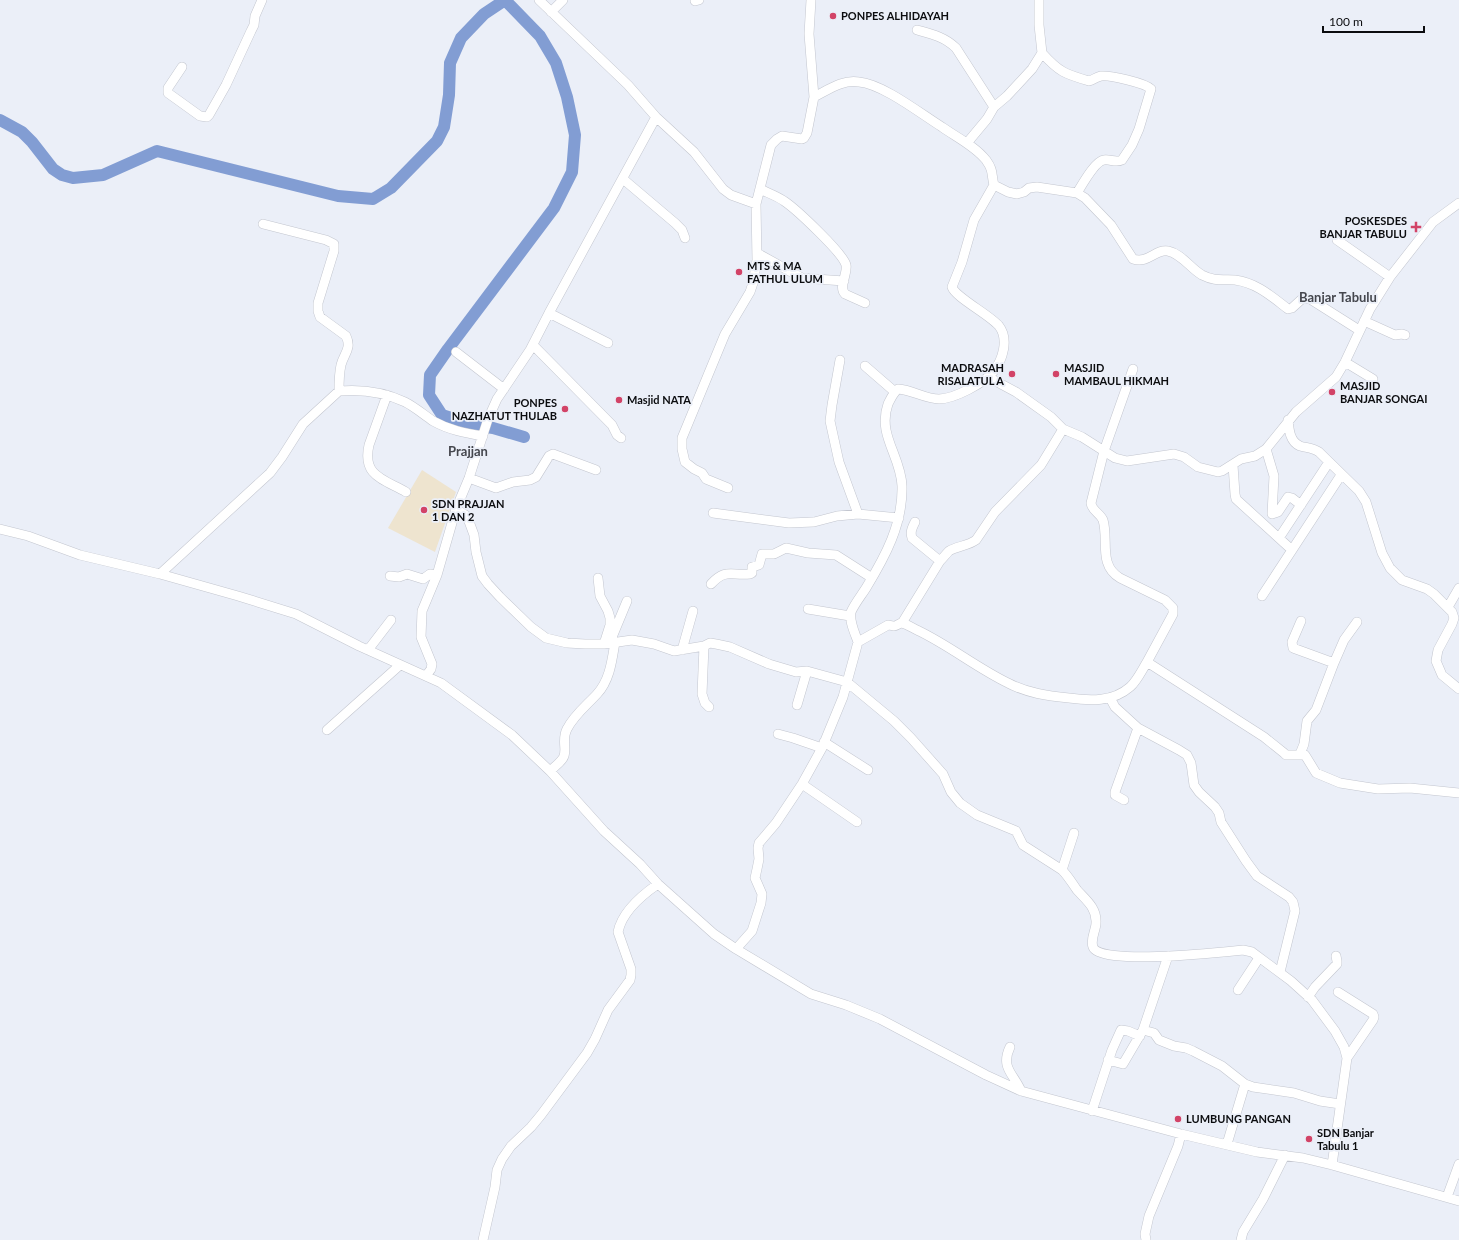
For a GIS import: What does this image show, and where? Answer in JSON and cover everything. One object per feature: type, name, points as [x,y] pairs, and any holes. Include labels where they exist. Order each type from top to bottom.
[{"type":"street","points":[[182,67],[168,88],[168,93],[200,116],[209,116],[226,85],[253,28],[255,16],[262,0]]},
{"type":"street","points":[[539,0],[549,7],[628,85],[656,118],[694,152],[723,189],[732,195],[756,204]]},
{"type":"street","points":[[549,7],[563,0]]},
{"type":"street","points":[[728,488],[706,479],[702,473],[685,462],[682,448],[682,438],[725,334],[754,283],[757,252],[756,204],[773,142],[782,136],[800,139],[804,138],[806,133],[814,97],[809,34],[811,0]]},
{"type":"street","points":[[1039,0],[1039,25],[1042,53],[1053,66],[1071,76],[1089,81],[1099,76],[1106,76],[1148,86],[1150,89],[1132,145],[1122,160],[1120,162],[1105,160],[1098,162],[1077,193]]},
{"type":"street","points":[[917,30],[940,36],[952,43],[994,107]]},
{"type":"street","points":[[967,143],[987,119],[994,107],[1032,69],[1042,53]]},
{"type":"street","points":[[736,949],[752,931],[762,903],[762,894],[755,878],[759,859],[759,843],[784,811],[802,784],[823,745],[843,697],[858,642],[850,616],[853,607],[872,578],[890,544],[900,518],[902,487],[901,478],[895,454],[889,443],[885,427],[886,412],[895,392],[898,389],[906,389],[928,398],[951,398],[994,371],[1004,348],[1004,338],[999,326],[977,307],[957,294],[952,287],[962,262],[974,220],[994,185],[992,171],[985,159],[967,143],[895,96],[861,82],[851,81],[842,83],[814,97]]},
{"type":"street","points":[[426,676],[431,669],[432,664],[422,637],[422,611],[437,575],[456,509],[469,478],[488,419],[504,389],[533,345],[656,118]]},
{"type":"street","points":[[623,179],[676,223],[682,230],[685,238]]},
{"type":"street","points":[[994,185],[1008,192],[1017,194],[1037,186],[1077,193],[1085,198],[1111,225],[1133,259],[1144,260],[1165,251],[1176,253],[1196,271],[1210,278],[1225,281],[1234,280],[1260,287],[1288,309],[1292,308],[1304,298],[1310,299],[1360,330]]},
{"type":"street","points":[[760,189],[784,201],[818,231],[844,260],[846,266],[842,291],[844,294],[865,303]]},
{"type":"street","points":[[988,376],[1016,392],[1051,417],[1063,429],[1082,437],[1115,458],[1127,461],[1174,454],[1184,457],[1198,467],[1218,472],[1226,469],[1241,459],[1255,456],[1266,449],[1288,420],[1336,377],[1345,362],[1364,321],[1390,277],[1433,222],[1459,203]]},
{"type":"street","points":[[263,224],[326,240],[334,244],[334,251],[318,303],[318,311],[320,317],[346,336],[348,340],[348,350],[340,370],[339,391]]},
{"type":"street","points":[[1337,240],[1390,277]]},
{"type":"street","points":[[757,252],[802,278],[844,281]]},
{"type":"street","points":[[549,313],[608,343]]},
{"type":"street","points":[[1364,321],[1395,335],[1405,335]]},
{"type":"street","points":[[533,345],[612,425],[617,435],[621,438]]},
{"type":"street","points":[[456,352],[504,389]]},
{"type":"street","points":[[840,360],[830,421],[839,462],[858,514]]},
{"type":"street","points":[[1345,362],[1373,379]]},
{"type":"street","points":[[865,366],[895,392]]},
{"type":"street","points":[[902,623],[934,639],[1008,684],[1023,690],[1078,700],[1100,700],[1121,694],[1131,687],[1147,662],[1173,614],[1173,608],[1165,600],[1114,575],[1106,559],[1102,518],[1091,507],[1090,503],[1104,451],[1133,369]]},
{"type":"street","points":[[160,574],[270,473],[282,457],[302,424],[339,391],[370,391],[387,395],[405,403],[446,427],[456,431],[483,434]]},
{"type":"street","points":[[387,395],[369,445],[368,452],[370,468],[374,474],[406,492]]},
{"type":"street","points":[[1288,420],[1289,430],[1294,442],[1300,446],[1314,449],[1359,491],[1366,502],[1382,553],[1390,568],[1402,580],[1427,589],[1454,614],[1453,622],[1438,650],[1436,661],[1442,675],[1459,689]]},
{"type":"street","points":[[858,642],[888,625],[894,626],[902,623],[940,561],[949,552],[972,542],[980,536],[1003,502],[1032,476],[1041,465],[1063,429]]},
{"type":"street","points":[[1266,449],[1274,476],[1272,514],[1278,512],[1288,497],[1292,498],[1301,505]]},
{"type":"street","points":[[469,478],[496,488],[513,482],[530,480],[536,477],[549,456],[553,454],[596,470]]},
{"type":"street","points":[[1279,538],[1329,462]]},
{"type":"street","points":[[1233,464],[1236,499],[1292,550]]},
{"type":"street","points":[[1262,596],[1341,475]]},
{"type":"street","points":[[456,509],[467,516],[474,535],[476,552],[482,576],[500,597],[531,627],[546,638],[554,641],[573,643],[610,643],[632,640],[654,644],[674,651],[704,646],[710,643],[722,645],[769,664],[796,672],[807,671],[847,682],[894,721],[911,738],[943,774],[951,792],[960,803],[977,815],[1016,831],[1023,845],[1062,870],[1077,890],[1090,902],[1094,911],[1096,924],[1092,945],[1094,950],[1125,957],[1168,956],[1243,950],[1252,952],[1280,972],[1312,1000],[1335,1031],[1344,1047],[1347,1058],[1332,1165]]},
{"type":"street","points":[[713,513],[789,523],[814,522],[837,516],[858,514],[900,518]]},
{"type":"street","points":[[915,522],[911,529],[912,538],[940,561]]},
{"type":"street","points":[[0,529],[28,536],[92,558],[160,574],[296,614],[368,650],[426,676],[453,691],[512,735],[550,771],[604,831],[640,864],[658,884],[714,934],[811,994],[846,1005],[880,1019],[1021,1091],[1181,1134],[1257,1152],[1303,1158],[1332,1165],[1459,1201]]},
{"type":"street","points":[[711,584],[716,579],[728,573],[750,574],[752,573],[752,567],[759,565],[762,554],[774,554],[786,548],[808,553],[836,555],[872,578]]},
{"type":"street","points":[[390,576],[399,577],[407,574],[422,579],[430,574],[437,575]]},
{"type":"street","points":[[550,771],[564,758],[566,751],[564,742],[567,728],[586,705],[598,694],[611,667],[610,618],[600,596],[598,578]]},
{"type":"street","points":[[1448,607],[1459,588]]},
{"type":"street","points":[[610,643],[627,601]]},
{"type":"street","points":[[808,609],[850,616]]},
{"type":"street","points":[[682,650],[693,611]]},
{"type":"street","points":[[368,650],[391,620]]},
{"type":"street","points":[[1301,621],[1292,642],[1293,648],[1334,663]]},
{"type":"street","points":[[1300,754],[1304,744],[1307,722],[1316,710],[1344,640],[1357,622]]},
{"type":"street","points":[[704,646],[702,694],[705,703],[709,707]]},
{"type":"street","points":[[1147,662],[1264,738],[1286,755],[1300,754],[1307,757],[1316,773],[1340,783],[1378,789],[1410,788],[1459,793]]},
{"type":"street","points":[[327,730],[400,665]]},
{"type":"street","points":[[797,706],[807,671]]},
{"type":"street","points":[[1110,698],[1115,707],[1138,728],[1187,755],[1191,763],[1194,784],[1199,792],[1216,807],[1222,822],[1246,861],[1258,876],[1289,897],[1293,902],[1295,911],[1280,972]]},
{"type":"street","points":[[1124,800],[1115,795],[1115,792],[1138,728]]},
{"type":"street","points":[[778,734],[823,745],[868,770]]},
{"type":"street","points":[[802,784],[857,822]]},
{"type":"street","points":[[1062,870],[1074,833]]},
{"type":"street","points":[[483,1240],[496,1187],[497,1170],[502,1159],[511,1146],[541,1115],[587,1053],[608,1010],[630,980],[631,969],[618,932],[619,926],[643,895],[658,884]]},
{"type":"street","points":[[1108,1060],[1124,1064],[1141,1033],[1168,956]]},
{"type":"street","points":[[1308,997],[1336,964],[1336,956]]},
{"type":"street","points":[[1238,990],[1259,958]]},
{"type":"street","points":[[1338,992],[1374,1015],[1373,1020],[1347,1058]]},
{"type":"street","points":[[1092,1111],[1108,1060],[1121,1030],[1154,1033],[1159,1040],[1174,1046],[1190,1049],[1222,1066],[1245,1084],[1253,1087],[1294,1092],[1320,1101],[1340,1104]]},
{"type":"street","points":[[1010,1047],[1006,1061],[1008,1070],[1018,1083],[1021,1091]]},
{"type":"street","points":[[1227,1144],[1245,1084]]},
{"type":"street","points":[[1146,1240],[1145,1234],[1150,1216],[1178,1146],[1181,1134]]},
{"type":"street","points":[[1241,1240],[1243,1232],[1263,1199],[1285,1155]]},
{"type":"street","points":[[1447,1197],[1459,1164]]},
{"type":"shaded area","name":"SDN PRAJJAN 1 DAN 2","points":[[422,470],[456,492],[435,552],[388,528]]},
{"type":"waterway","points":[[505,0],[540,36],[556,63],[567,97],[575,135],[572,172],[554,208],[430,375],[429,395],[442,415],[473,425],[493,428],[524,437]]},
{"type":"waterway","points":[[0,120],[22,132],[32,142],[53,169],[62,175],[73,178],[103,175],[157,151],[338,196],[373,199],[391,188],[437,141],[444,127],[449,95],[450,63],[461,38],[484,14],[505,0]]},
{"type":"place","name":"PONPES ALHIDAYAH","points":[[833,16]]},
{"type":"place","name":"POSKESDES BANJAR TABULU","points":[[1416,227]]},
{"type":"place","name":"MTS & MA FATHUL ULUM","points":[[739,272]]},
{"type":"place","name":"MADRASAH RISALATUL A","points":[[1012,374]]},
{"type":"place","name":"MASJID MAMBAUL HIKMAH","points":[[1056,374]]},
{"type":"place","name":"MASJID BANJAR SONGAI","points":[[1332,392]]},
{"type":"place","name":"Masjid NATA","points":[[619,400]]},
{"type":"place","name":"PONPES NAZHATUT THULAB","points":[[565,409]]},
{"type":"place","name":"SDN PRAJJAN 1 DAN 2","points":[[424,510]]},
{"type":"place","name":"LUMBUNG PANGAN","points":[[1178,1119]]},
{"type":"place","name":"SDN Banjar Tabulu 1","points":[[1309,1139]]},
{"type":"district","name":"Banjar Tabulu","points":[[1338,297]]},
{"type":"district","name":"Prajjan","points":[[468,451]]}]
